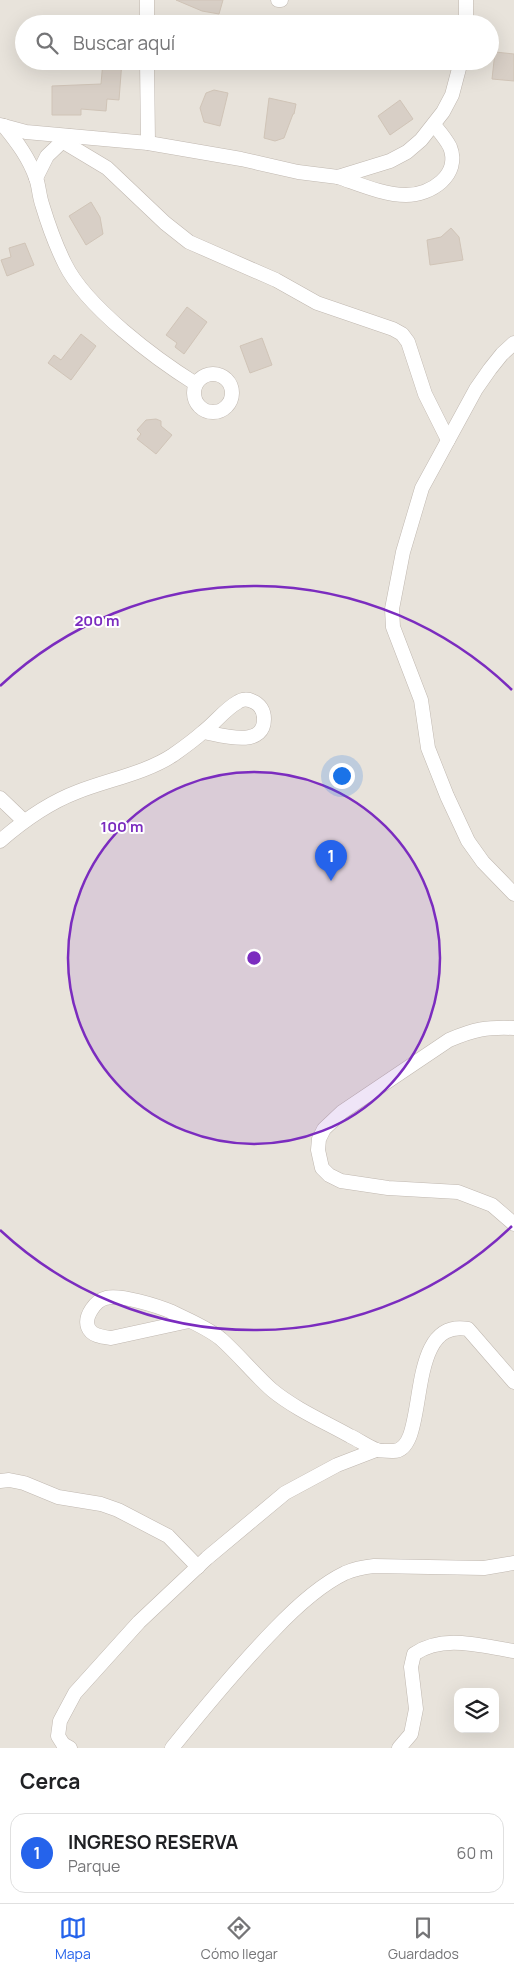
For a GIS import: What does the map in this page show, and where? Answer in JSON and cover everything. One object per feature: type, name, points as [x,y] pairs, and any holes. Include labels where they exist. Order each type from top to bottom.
[{"type":"street","points":[[147,0],[147,15]]},
{"type":"street","points":[[466,0],[466,15]]},
{"type":"street","points":[[147,70],[148,143]]},
{"type":"street","points":[[338,177],[390,161],[407,152],[434,125],[443,112],[452,95],[459,70]]},
{"type":"street","points":[[2,126],[66,138],[148,143],[241,159],[298,172],[338,177],[394,194],[407,195],[427,191],[445,180],[450,170],[452,159],[450,147],[434,125]]},
{"type":"street","points":[[2,126],[20,145],[36,178],[42,203],[65,264],[77,284],[119,326],[180,374],[196,384]]},
{"type":"street","points":[[36,178],[47,156],[66,138]]},
{"type":"street","points":[[66,138],[107,168],[171,228],[189,242],[276,280],[317,303],[393,329],[402,334],[408,342],[424,394],[448,440]]},
{"type":"street","points":[[514,343],[490,369],[422,488],[403,552],[392,609],[393,627],[420,700],[428,748],[458,820],[468,841],[483,862],[514,894]]},
{"type":"street","points":[[0,841],[24,821],[75,792],[157,764],[204,732]]},
{"type":"street","points":[[0,798],[24,821]]},
{"type":"street","points":[[514,1028],[487,1027],[449,1040],[342,1112],[324,1129],[319,1139],[318,1150],[322,1168],[329,1175],[341,1181],[388,1188],[458,1192],[492,1205],[514,1224]]},
{"type":"street","points":[[189,1321],[110,1338],[101,1337],[88,1328],[88,1319],[93,1307],[108,1297],[148,1303],[189,1321],[220,1338],[272,1390],[286,1400],[376,1450]]},
{"type":"street","points":[[70,1748],[63,1744],[58,1736],[60,1721],[75,1693],[139,1622],[198,1567],[285,1493],[337,1465],[376,1450],[397,1451],[404,1447],[411,1434],[428,1356],[433,1343],[440,1334],[459,1327],[468,1329],[514,1382]]},
{"type":"street","points":[[0,1481],[9,1480],[24,1483],[58,1497],[101,1504],[118,1510],[168,1536],[198,1567]]},
{"type":"street","points":[[172,1748],[237,1668],[293,1610],[345,1573],[361,1567],[374,1566],[484,1568],[514,1563]]},
{"type":"street","points":[[398,1748],[411,1734],[416,1709],[410,1667],[414,1654],[426,1646],[442,1643],[458,1643],[514,1651]]},
{"type":"shaded area","points":[[0,0],[514,0],[514,1748],[0,1748]]},
{"type":"building","points":[[176,0],[223,0],[219,14],[202,11]]},
{"type":"building","points":[[499,52],[514,54],[514,81],[492,79],[493,70],[499,70]]},
{"type":"building","points":[[102,70],[121,70],[119,100],[107,99],[106,111],[81,109],[81,115],[52,115],[52,86],[101,84]]},
{"type":"building","points":[[214,90],[228,93],[220,126],[204,122],[200,108],[206,93]]},
{"type":"building","points":[[269,98],[296,104],[284,138],[275,141],[264,138]]},
{"type":"building","points":[[400,100],[413,119],[390,135],[378,116]]},
{"type":"building","points":[[91,202],[100,217],[103,234],[86,245],[69,216]]},
{"type":"building","points":[[451,228],[459,237],[463,260],[430,265],[427,240],[441,237]]},
{"type":"building","points":[[25,243],[34,265],[7,276],[1,260],[11,257],[9,248]]},
{"type":"building","points":[[187,307],[207,322],[184,354],[175,347],[177,343],[166,335]]},
{"type":"building","points":[[81,334],[96,346],[71,380],[48,363],[54,355],[61,360]]},
{"type":"building","points":[[262,338],[272,365],[250,373],[240,346]]},
{"type":"building","points":[[156,419],[161,421],[161,426],[172,435],[156,454],[137,439],[141,434],[137,430],[146,420]]},
{"type":"place","name":"INGRESO RESERVA","points":[[331,881]]}]
